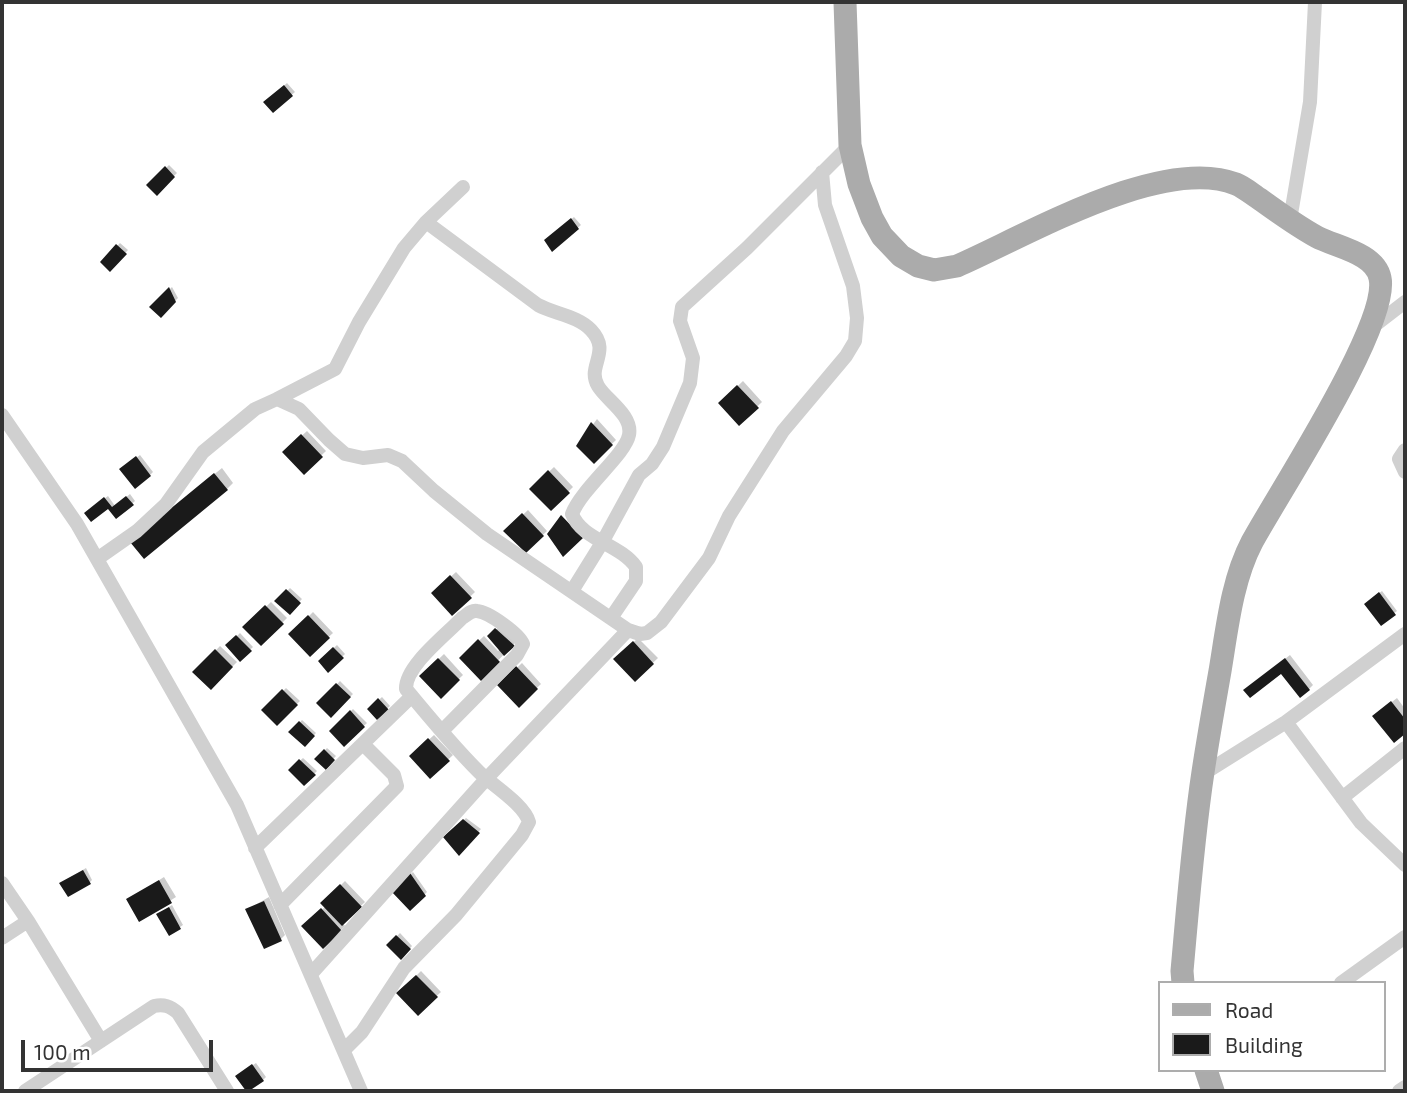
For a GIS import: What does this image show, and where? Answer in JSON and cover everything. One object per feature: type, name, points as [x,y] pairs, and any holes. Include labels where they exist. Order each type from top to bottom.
[{"type":"main road","points":[[845,2],[850,145],[859,184],[882,236],[901,256],[918,266],[934,270],[957,267],[1110,196],[1162,181],[1195,178],[1218,179],[1238,184],[1319,238],[1362,256],[1373,265],[1380,276],[1381,296],[1369,330],[1325,416],[1250,545],[1236,589],[1202,774],[1183,981]]},
{"type":"street","points":[[1290,220],[1310,102],[1315,2]]},
{"type":"street","points":[[572,591],[639,475],[652,464],[663,447],[690,383],[693,358],[680,321],[682,307],[747,248],[850,145]]},
{"type":"street","points":[[277,399],[289,402],[299,409],[345,454],[363,458],[388,455],[402,461],[487,534],[628,630],[647,633],[661,622],[709,558],[729,516],[783,431],[846,356],[855,341],[857,318],[853,286],[825,205],[822,172]]},
{"type":"street","points":[[97,559],[137,531],[166,505],[203,452],[255,409],[335,369],[392,267],[426,222],[463,187]]},
{"type":"street","points":[[426,222],[538,305],[551,313],[579,321],[594,333],[601,348],[595,377],[598,386],[622,414],[629,425],[630,433],[623,446],[584,493],[572,514],[581,528],[626,556],[637,573],[636,581],[611,618]]},
{"type":"street","points":[[1369,330],[1405,302]]},
{"type":"street","points":[[2,415],[77,524],[237,805],[362,1091]]},
{"type":"street","points":[[1405,450],[1399,459],[1405,472]]},
{"type":"street","points":[[344,1050],[362,1032],[404,968],[456,915],[522,835],[529,822],[528,817],[487,778],[442,730],[406,689],[406,682],[414,667],[470,612],[482,612],[508,627],[522,639],[523,644],[517,655],[442,730]]},
{"type":"street","points":[[311,974],[487,778],[628,630]]},
{"type":"street","points":[[1202,774],[1286,722],[1405,634]]},
{"type":"street","points":[[255,848],[412,696]]},
{"type":"street","points":[[1286,722],[1361,823],[1405,865]]},
{"type":"street","points":[[280,905],[397,786],[394,775],[363,744]]},
{"type":"street","points":[[1342,798],[1405,748]]},
{"type":"street","points":[[2,883],[101,1041]]},
{"type":"street","points":[[2,938],[28,922]]},
{"type":"street","points":[[1344,981],[1405,937]]},
{"type":"street","points":[[25,1091],[154,1006],[162,1004],[172,1007],[187,1025],[227,1091]]},
{"type":"street","points":[[1399,1091],[1405,1087]]},
{"type":"building","points":[[284,85],[293,96],[273,113],[263,102]]},
{"type":"building","points":[[165,166],[175,177],[157,196],[146,185]]},
{"type":"building","points":[[571,218],[579,229],[552,252],[544,240]]},
{"type":"building","points":[[116,244],[127,254],[110,272],[100,262]]},
{"type":"building","points":[[169,287],[176,302],[161,318],[149,307]]},
{"type":"building","points":[[737,385],[759,408],[739,426],[718,403]]},
{"type":"building","points":[[591,422],[613,445],[594,464],[576,446]]},
{"type":"building","points":[[301,434],[323,457],[304,475],[282,452]]},
{"type":"building","points":[[136,456],[151,476],[135,489],[119,469]]},
{"type":"building","points":[[548,470],[570,493],[551,511],[529,489]]},
{"type":"building","points":[[214,473],[228,490],[144,559],[130,542]]},
{"type":"building","points":[[126,496],[134,505],[116,519],[108,509],[91,522],[84,513],[104,497],[112,507]]},
{"type":"building","points":[[522,513],[544,536],[526,553],[503,531]]},
{"type":"building","points":[[561,515],[583,538],[563,557],[547,534]]},
{"type":"building","points":[[450,575],[472,598],[452,616],[431,593]]},
{"type":"building","points":[[286,589],[301,603],[290,615],[274,601]]},
{"type":"building","points":[[1379,592],[1396,615],[1381,626],[1364,604]]},
{"type":"building","points":[[265,605],[284,624],[261,646],[242,627]]},
{"type":"building","points":[[308,615],[330,638],[310,657],[288,634]]},
{"type":"building","points":[[495,628],[515,646],[504,656],[487,636]]},
{"type":"building","points":[[236,635],[252,651],[240,662],[225,645]]},
{"type":"building","points":[[478,639],[500,662],[481,681],[459,658]]},
{"type":"building","points":[[633,641],[654,664],[635,682],[613,659]]},
{"type":"building","points":[[333,647],[344,658],[328,673],[318,661]]},
{"type":"building","points":[[215,649],[233,667],[211,690],[192,672]]},
{"type":"building","points":[[438,658],[460,680],[441,699],[419,676]]},
{"type":"building","points":[[1285,658],[1310,690],[1300,698],[1281,674],[1250,698],[1243,690]]},
{"type":"building","points":[[516,666],[538,689],[519,708],[497,685]]},
{"type":"building","points":[[336,683],[351,697],[331,718],[316,703]]},
{"type":"building","points":[[282,689],[298,705],[277,726],[261,710]]},
{"type":"building","points":[[378,698],[389,710],[377,720],[367,709]]},
{"type":"building","points":[[1391,701],[1405,719],[1405,734],[1394,743],[1372,716]]},
{"type":"building","points":[[350,710],[365,727],[344,747],[329,731]]},
{"type":"building","points":[[299,721],[315,736],[305,747],[288,732]]},
{"type":"building","points":[[428,738],[450,761],[430,779],[409,756]]},
{"type":"building","points":[[324,749],[335,760],[326,770],[314,759]]},
{"type":"building","points":[[299,759],[316,775],[304,786],[288,770]]},
{"type":"building","points":[[463,819],[480,833],[459,856],[443,837]]},
{"type":"building","points":[[83,870],[91,884],[68,897],[59,883]]},
{"type":"building","points":[[410,873],[426,896],[410,911],[391,891]]},
{"type":"building","points":[[159,880],[172,903],[139,922],[126,899]]},
{"type":"building","points":[[340,884],[362,907],[342,926],[320,903]]},
{"type":"building","points":[[264,901],[282,941],[264,949],[245,909]]},
{"type":"building","points":[[169,907],[181,929],[169,936],[156,914]]},
{"type":"building","points":[[321,908],[342,931],[323,949],[301,926]]},
{"type":"building","points":[[396,935],[411,949],[401,960],[386,945]]},
{"type":"building","points":[[416,975],[438,997],[418,1016],[396,993]]},
{"type":"building","points":[[252,1064],[264,1081],[246,1091],[235,1076]]}]
